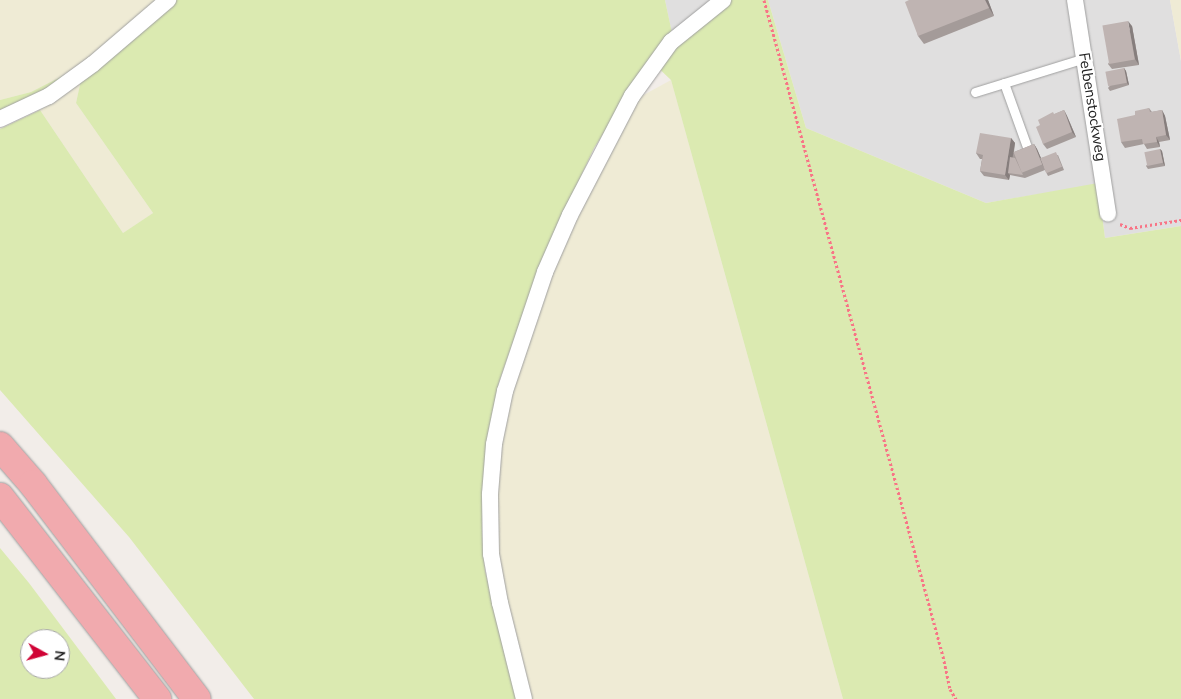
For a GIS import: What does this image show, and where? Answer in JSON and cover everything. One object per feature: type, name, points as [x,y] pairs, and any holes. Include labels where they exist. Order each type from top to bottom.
[{"type":"highway","points":[[0,446],[33,484],[197,699]]},
{"type":"highway","points":[[0,497],[157,699]]},
{"type":"street","points":[[0,119],[49,96],[92,64],[168,0]]},
{"type":"street","name":"Felbenstockweg","points":[[1076,0],[1108,213]]},
{"type":"street","points":[[524,699],[500,603],[491,554],[490,494],[494,444],[505,391],[545,272],[570,215],[632,96],[671,42],[718,2]]},
{"type":"lane","points":[[975,92],[1085,58]]},
{"type":"lane","points":[[1004,83],[1027,147]]},
{"type":"path","points":[[764,0],[943,656],[950,689],[956,699]]},
{"type":"path","points":[[1108,213],[1118,223],[1130,228],[1181,220]]},
{"type":"shaded area","points":[[0,0],[159,0],[82,66],[31,92],[0,100]]},
{"type":"shaded area","points":[[665,0],[729,0],[675,48]]},
{"type":"shaded area","points":[[768,0],[1170,0],[1181,61],[1181,226],[1105,238],[1098,184],[986,203],[806,128]]},
{"type":"shaded area","points":[[1170,0],[1181,0],[1181,61]]},
{"type":"shaded area","points":[[81,80],[76,103],[153,213],[123,233],[40,110]]},
{"type":"shaded area","points":[[671,80],[843,699],[531,699],[510,625],[498,556],[496,494],[501,441],[512,389],[546,288],[582,201],[640,97]]},
{"type":"green space","points":[[173,0],[665,0],[675,47],[729,0],[768,0],[806,128],[986,203],[1098,183],[1105,238],[1181,226],[1181,699],[843,699],[671,80],[651,61],[594,148],[541,262],[499,382],[488,434],[482,530],[485,571],[519,699],[254,699],[129,537],[0,390],[0,129],[40,110],[123,233],[153,213],[76,103],[81,80]]},
{"type":"green space","points":[[82,66],[44,91],[0,110],[0,100],[31,92]]},
{"type":"green space","points":[[0,548],[64,629],[20,629],[20,679],[70,679],[70,638],[116,699],[0,699]]},
{"type":"building","points":[[909,0],[985,0],[989,8],[918,36],[905,2]]},
{"type":"building","points":[[1128,21],[1135,59],[1109,64],[1102,26]]},
{"type":"building","points":[[1124,68],[1127,83],[1108,86],[1105,72]]},
{"type":"building","points":[[1149,108],[1150,112],[1162,110],[1166,135],[1156,137],[1157,142],[1143,144],[1142,139],[1121,142],[1117,119],[1135,115],[1135,111]]},
{"type":"building","points":[[1064,110],[1072,132],[1043,144],[1036,127],[1040,125],[1038,120],[1053,112],[1054,114]]},
{"type":"building","points":[[980,133],[1011,138],[1005,175],[980,171],[983,155],[976,153]]},
{"type":"building","points":[[1034,144],[1042,164],[1022,173],[1014,152]]},
{"type":"building","points":[[1160,149],[1163,163],[1147,166],[1144,152]]},
{"type":"building","points":[[1056,152],[1062,167],[1046,173],[1040,158]]},
{"type":"building","points":[[1010,157],[1015,158],[1023,175],[1008,173]]}]
